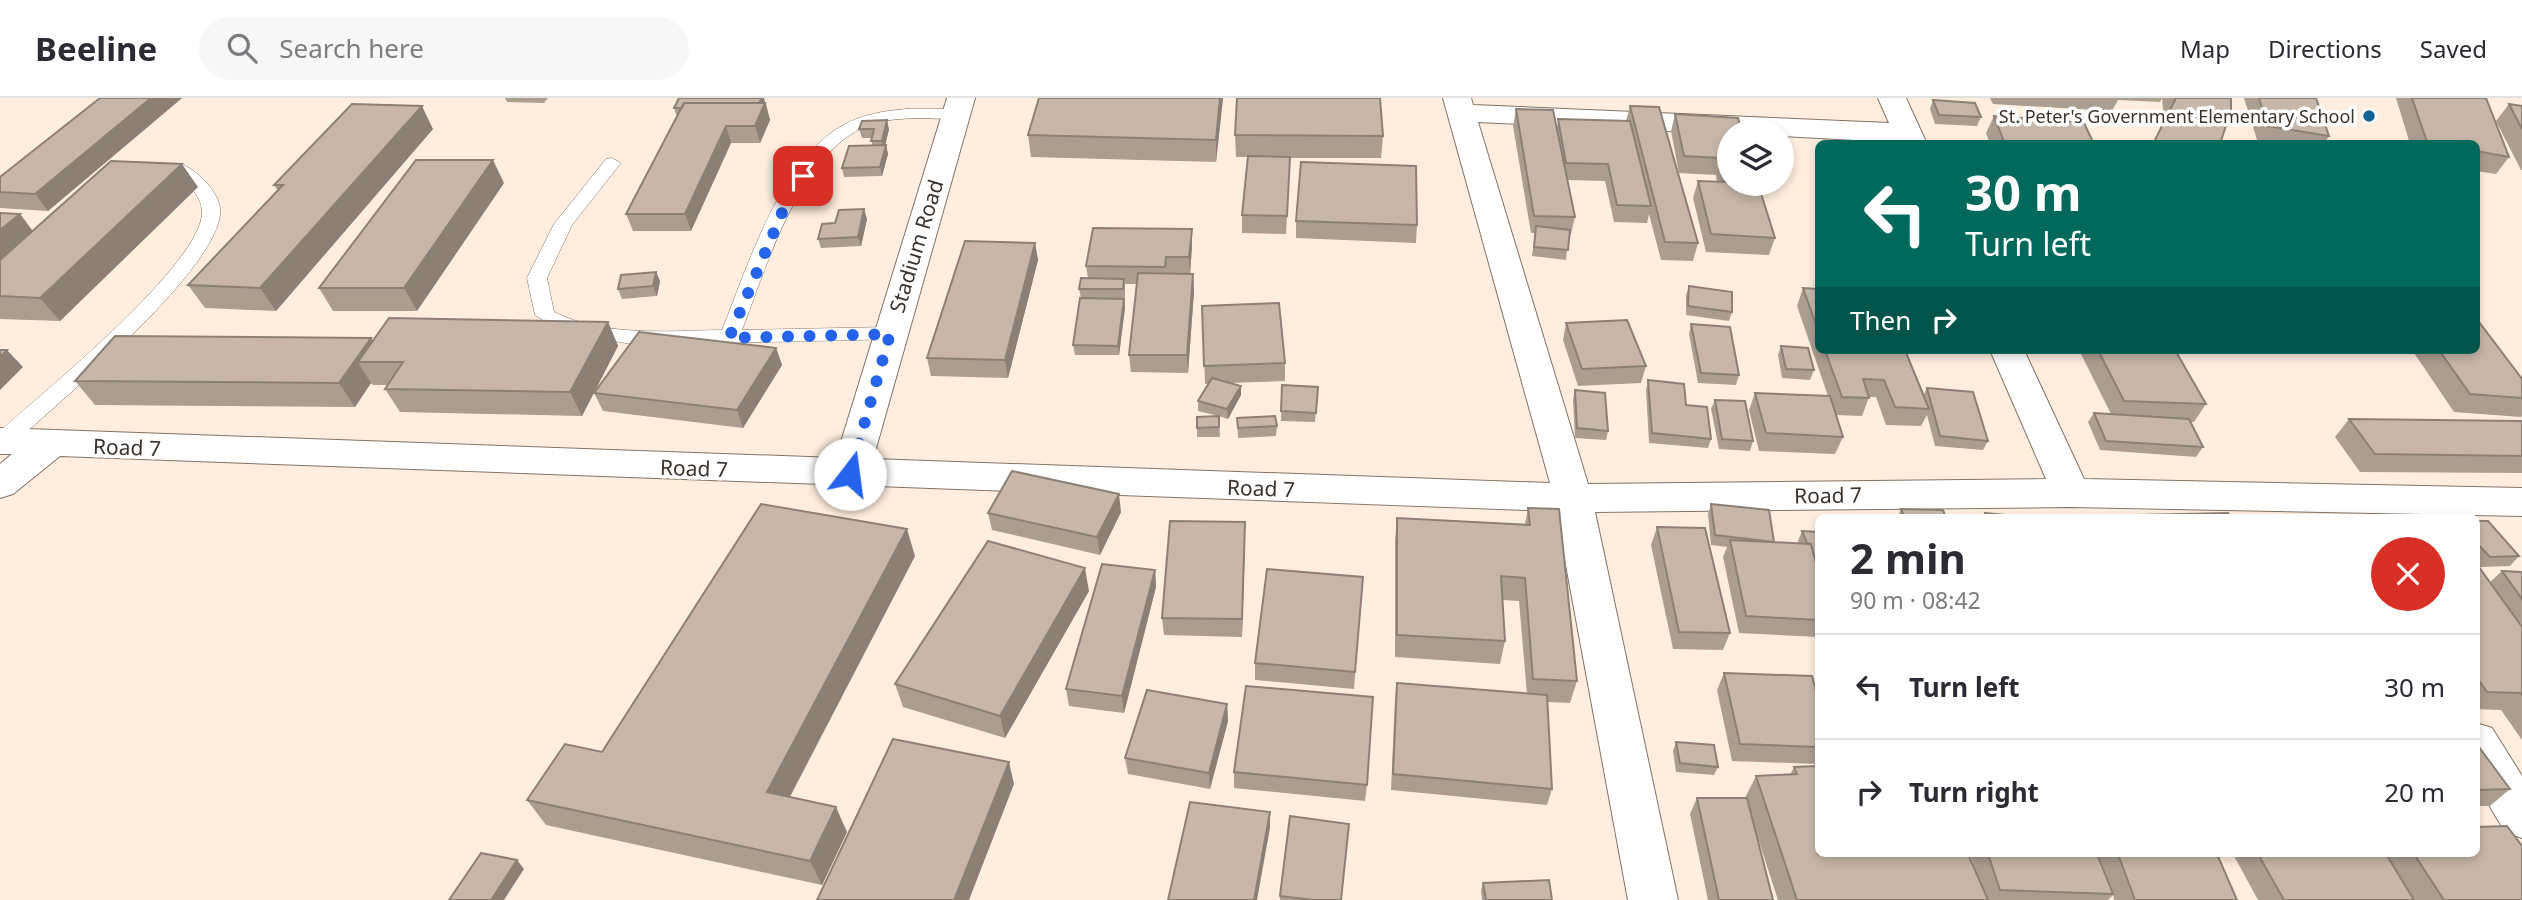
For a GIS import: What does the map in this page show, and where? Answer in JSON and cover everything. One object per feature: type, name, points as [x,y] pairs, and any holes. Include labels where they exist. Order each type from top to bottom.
[{"type":"street","points":[[1653,900],[1573,498],[1460,105],[1911,138],[1892,98]]},
{"type":"street","name":"Stadium Road","points":[[850,474],[958,106]]},
{"type":"street","points":[[2009,354],[2071,493]]},
{"type":"street","name":"Road 7","points":[[1,441],[850,474],[1573,498],[2071,493],[2332,508],[2522,502]]},
{"type":"street","points":[[0,484],[49,444]]},
{"type":"street","points":[[2480,749],[2522,817]]},
{"type":"lane","points":[[729,338],[790,194],[830,140],[860,122],[958,106]]},
{"type":"lane","points":[[612,163],[563,224],[537,278],[545,315],[571,328],[638,338],[890,334]]},
{"type":"lane","points":[[1,441],[174,280],[201,240],[211,216],[208,195],[195,180],[179,169]]},
{"type":"building","points":[[100,98],[151,98],[35,194],[0,192],[0,177]]},
{"type":"building","points":[[679,98],[762,98],[759,103],[684,103],[682,108],[674,108]]},
{"type":"building","points":[[1039,98],[1220,98],[1216,140],[1028,135]]},
{"type":"building","points":[[1237,98],[1380,98],[1383,136],[1235,135]]},
{"type":"building","points":[[2176,98],[2231,98],[2231,110],[2221,140],[2155,140]]},
{"type":"building","points":[[2259,98],[2316,98],[2329,136],[2268,126]]},
{"type":"building","points":[[2412,98],[2486,98],[2509,157],[2480,152],[2480,140],[2426,140]]},
{"type":"building","points":[[1933,100],[1975,103],[1981,117],[1939,115]]},
{"type":"building","points":[[684,103],[765,103],[755,126],[726,126],[685,214],[626,214]]},
{"type":"building","points":[[352,104],[422,106],[260,288],[188,285],[283,185],[274,185]]},
{"type":"building","points":[[2509,104],[2522,106],[2522,129]]},
{"type":"building","points":[[1630,106],[1659,107],[1698,243],[1665,242]]},
{"type":"building","points":[[1516,109],[1553,110],[1575,217],[1534,216]]},
{"type":"building","points":[[1675,114],[1738,118],[1717,119],[1717,158],[1684,156]]},
{"type":"building","points":[[1994,116],[2084,123],[2092,140],[2003,140]]},
{"type":"building","points":[[1558,119],[1630,121],[1651,206],[1617,205],[1608,164],[1566,163]]},
{"type":"building","points":[[887,120],[882,141],[871,141],[874,129],[859,129],[862,121]]},
{"type":"building","points":[[886,145],[880,167],[842,168],[849,146]]},
{"type":"building","points":[[1248,156],[1290,157],[1287,216],[1242,215]]},
{"type":"building","points":[[416,160],[493,160],[404,288],[319,288]]},
{"type":"building","points":[[111,161],[182,164],[40,298],[0,296],[0,260]]},
{"type":"building","points":[[1301,162],[1416,166],[1417,225],[1296,221]]},
{"type":"building","points":[[1698,181],[1717,182],[1717,196],[1762,196],[1775,238],[1711,234]]},
{"type":"building","points":[[864,209],[858,237],[818,239],[822,224],[835,223],[839,210]]},
{"type":"building","points":[[0,213],[20,214],[0,230]]},
{"type":"building","points":[[1536,226],[1570,230],[1568,250],[1534,247]]},
{"type":"building","points":[[1093,228],[1192,229],[1189,257],[1166,257],[1165,267],[1086,266]]},
{"type":"building","points":[[965,241],[1035,243],[1005,360],[927,358]]},
{"type":"building","points":[[656,272],[653,286],[618,289],[621,275]]},
{"type":"building","points":[[1138,273],[1193,274],[1187,355],[1129,355]]},
{"type":"building","points":[[1081,278],[1124,279],[1123,289],[1079,289]]},
{"type":"building","points":[[1689,286],[1732,292],[1732,312],[1688,306]]},
{"type":"building","points":[[1803,288],[1815,289],[1815,322]]},
{"type":"building","points":[[1080,298],[1124,299],[1118,346],[1073,345]]},
{"type":"building","points":[[1279,303],[1285,363],[1204,366],[1202,306]]},
{"type":"building","points":[[389,318],[608,322],[570,392],[385,389],[403,362],[358,362]]},
{"type":"building","points":[[1627,320],[1646,366],[1582,369],[1566,323]]},
{"type":"building","points":[[2480,323],[2522,379],[2522,398],[2470,394],[2442,354],[2480,354]]},
{"type":"building","points":[[1691,324],[1730,327],[1739,375],[1701,373]]},
{"type":"building","points":[[639,332],[776,348],[737,410],[594,393]]},
{"type":"building","points":[[115,336],[371,338],[339,383],[75,381]]},
{"type":"building","points":[[1781,346],[1808,348],[1814,370],[1786,369]]},
{"type":"building","points":[[1826,354],[1907,354],[1929,409],[1895,407],[1884,380],[1863,379],[1869,398],[1842,397]]},
{"type":"building","points":[[2100,354],[2177,354],[2206,404],[2124,401]]},
{"type":"building","points":[[1212,378],[1241,386],[1227,409],[1198,401]]},
{"type":"building","points":[[1648,380],[1684,384],[1686,405],[1707,407],[1711,439],[1652,433]]},
{"type":"building","points":[[1282,385],[1318,387],[1316,413],[1281,411]]},
{"type":"building","points":[[1927,388],[1973,392],[1988,441],[1940,436]]},
{"type":"building","points":[[1575,390],[1605,393],[1608,431],[1577,428]]},
{"type":"building","points":[[1755,393],[1830,396],[1843,437],[1766,433]]},
{"type":"building","points":[[1715,400],[1745,401],[1753,441],[1722,439]]},
{"type":"building","points":[[2094,413],[2189,419],[2203,447],[2106,441]]},
{"type":"building","points":[[1219,416],[1219,427],[1197,428],[1197,417]]},
{"type":"building","points":[[1275,416],[1277,426],[1238,428],[1237,418]]},
{"type":"building","points":[[2349,419],[2522,421],[2522,456],[2375,454]]},
{"type":"building","points":[[1012,471],[1119,494],[1097,537],[988,513]]},
{"type":"building","points":[[761,504],[907,529],[767,792],[836,807],[810,861],[527,800],[565,744],[602,752]]},
{"type":"building","points":[[1711,504],[1769,510],[1774,542],[1715,535]]},
{"type":"building","points":[[1528,508],[1559,509],[1577,681],[1533,679],[1525,578],[1501,576],[1505,641],[1397,635],[1397,518],[1530,525]]},
{"type":"building","points":[[1901,509],[1943,510],[1944,514],[1903,514]]},
{"type":"building","points":[[1170,521],[1245,522],[1242,619],[1162,618]]},
{"type":"building","points":[[2480,521],[2488,521],[2519,556],[2490,557],[2480,546]]},
{"type":"building","points":[[1657,527],[1705,528],[1730,633],[1679,632]]},
{"type":"building","points":[[1802,531],[1815,532],[1815,559],[1811,544],[1807,543]]},
{"type":"building","points":[[1730,540],[1811,544],[1815,559],[1815,620],[1746,616]]},
{"type":"building","points":[[988,541],[1085,568],[1000,716],[895,684]]},
{"type":"building","points":[[1102,564],[1155,570],[1122,696],[1066,689]]},
{"type":"building","points":[[1267,569],[1363,577],[1355,672],[1255,663]]},
{"type":"building","points":[[2480,569],[2522,627],[2522,695],[2487,692],[2480,682]]},
{"type":"building","points":[[2502,571],[2522,572],[2522,599]]},
{"type":"building","points":[[1724,673],[1812,676],[1815,687],[1815,747],[1740,744]]},
{"type":"building","points":[[1397,683],[1547,695],[1552,789],[1393,774]]},
{"type":"building","points":[[1246,686],[1373,697],[1367,785],[1234,772]]},
{"type":"building","points":[[1147,690],[1227,704],[1209,773],[1125,758]]},
{"type":"building","points":[[893,739],[1009,762],[954,900],[817,900]]},
{"type":"building","points":[[1676,742],[1714,745],[1718,767],[1680,763]]},
{"type":"building","points":[[2480,748],[2510,789],[2480,790]]},
{"type":"building","points":[[1815,766],[1815,857],[1969,857],[1988,900],[1797,900],[1756,776],[1797,774],[1794,767]]},
{"type":"building","points":[[1697,798],[1747,798],[1773,900],[1719,900]]},
{"type":"building","points":[[1190,802],[1270,812],[1254,900],[1168,900]]},
{"type":"building","points":[[1290,816],[1349,824],[1341,900],[1280,896]]},
{"type":"building","points":[[2507,826],[2522,846],[2522,900],[2444,900],[2416,857],[2480,857],[2480,827]]},
{"type":"building","points":[[481,853],[517,860],[491,900],[449,900]]},
{"type":"building","points":[[1989,857],[2098,857],[2113,894],[2000,890]]},
{"type":"building","points":[[2119,857],[2218,857],[2237,900],[2135,900]]},
{"type":"building","points":[[2260,857],[2388,857],[2414,900],[2284,900]]},
{"type":"building","points":[[1549,880],[1552,900],[1486,900],[1483,883]]},
{"type":"place","name":"St. Peter's Government Elementary School","points":[[2369,116]]},
{"type":"route","points":[[803,176],[790,194],[729,338],[890,334],[850,474]]}]
